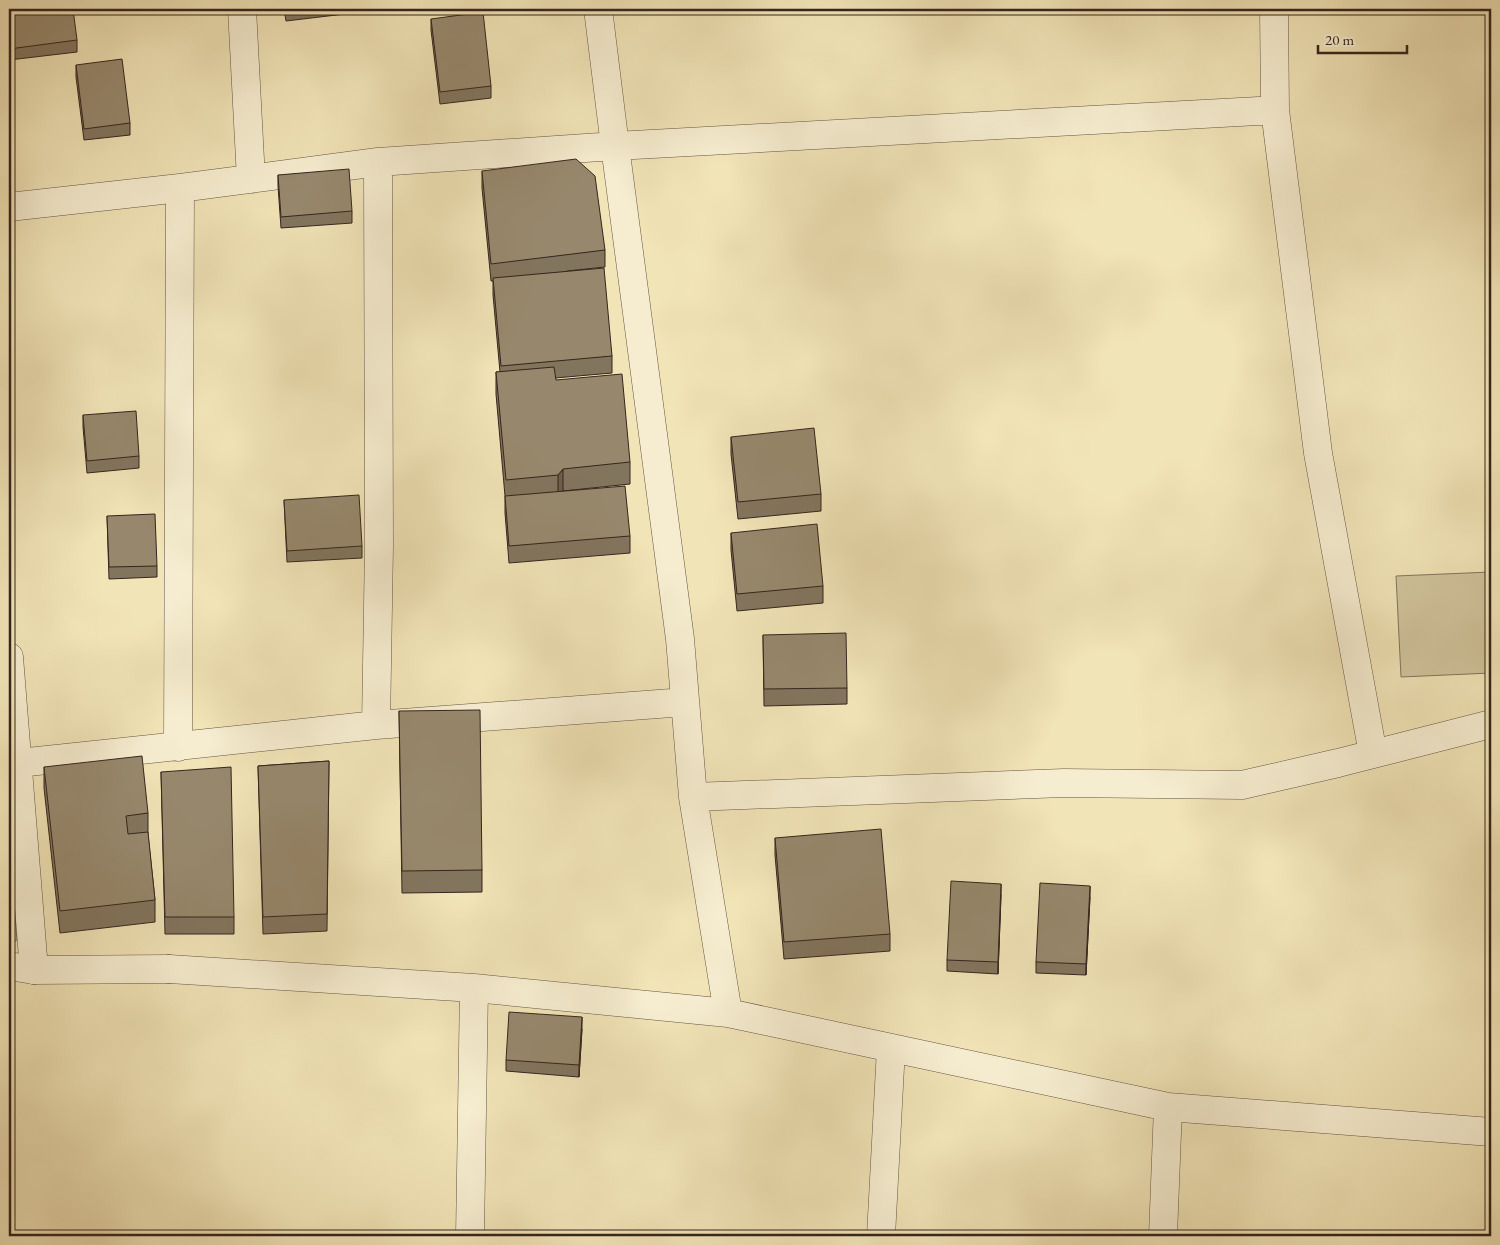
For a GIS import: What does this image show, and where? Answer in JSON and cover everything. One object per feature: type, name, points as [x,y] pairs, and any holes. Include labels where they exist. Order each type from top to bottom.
[{"type":"street","points":[[242,9],[251,179]]},
{"type":"street","points":[[598,9],[680,639],[693,798],[728,1013]]},
{"type":"street","points":[[1274,9],[1275,110],[1318,453],[1373,754]]},
{"type":"street","points":[[9,207],[180,188],[378,162],[615,146],[1275,110]]},
{"type":"street","points":[[376,725],[379,546],[378,162]]},
{"type":"street","points":[[178,747],[180,188]]},
{"type":"street","points":[[9,657],[21,968],[169,969],[474,988],[728,1013],[1168,1106],[1491,1132]]},
{"type":"street","points":[[13,764],[376,725],[685,702]]},
{"type":"street","points":[[693,798],[1064,783],[1242,785],[1491,724]]},
{"type":"street","points":[[470,1236],[474,988]]},
{"type":"street","points":[[881,1236],[891,1048]]},
{"type":"street","points":[[1163,1236],[1168,1106]]},
{"type":"shaded area","points":[[1491,572],[1491,673],[1401,677],[1396,576]]},
{"type":"shaded area","points":[[9,849],[17,940],[9,945]]},
{"type":"building","points":[[9,9],[73,9],[77,40],[9,49]]},
{"type":"building","points":[[483,12],[491,86],[440,92],[431,19]]},
{"type":"building","points":[[122,59],[130,123],[84,129],[76,65]]},
{"type":"building","points":[[576,159],[595,176],[605,250],[491,264],[482,171]]},
{"type":"building","points":[[349,169],[352,211],[281,217],[278,175]]},
{"type":"building","points":[[604,268],[612,356],[501,366],[493,278]]},
{"type":"building","points":[[554,367],[556,380],[622,374],[630,462],[563,469],[558,475],[506,480],[496,372]]},
{"type":"building","points":[[136,411],[139,456],[87,461],[83,415]]},
{"type":"building","points":[[814,428],[821,494],[738,502],[731,437]]},
{"type":"building","points":[[625,486],[630,536],[509,546],[505,496]]},
{"type":"building","points":[[359,495],[362,546],[287,551],[284,500]]},
{"type":"building","points":[[155,514],[157,566],[109,567],[107,516]]},
{"type":"building","points":[[817,524],[823,586],[737,594],[731,533]]},
{"type":"building","points":[[846,633],[847,688],[764,689],[763,635]]},
{"type":"building","points":[[480,710],[482,870],[402,871],[399,711]]},
{"type":"building","points":[[142,756],[148,813],[126,816],[128,834],[148,832],[155,900],[60,911],[44,767]]},
{"type":"building","points":[[329,761],[327,914],[263,917],[258,766]]},
{"type":"building","points":[[231,767],[234,917],[165,917],[161,772]]},
{"type":"building","points":[[881,829],[890,934],[784,942],[775,838]]},
{"type":"building","points":[[951,881],[1001,884],[998,962],[947,960]]},
{"type":"building","points":[[1040,883],[1090,886],[1086,964],[1036,962]]},
{"type":"building","points":[[509,1012],[582,1017],[579,1065],[506,1060]]}]
